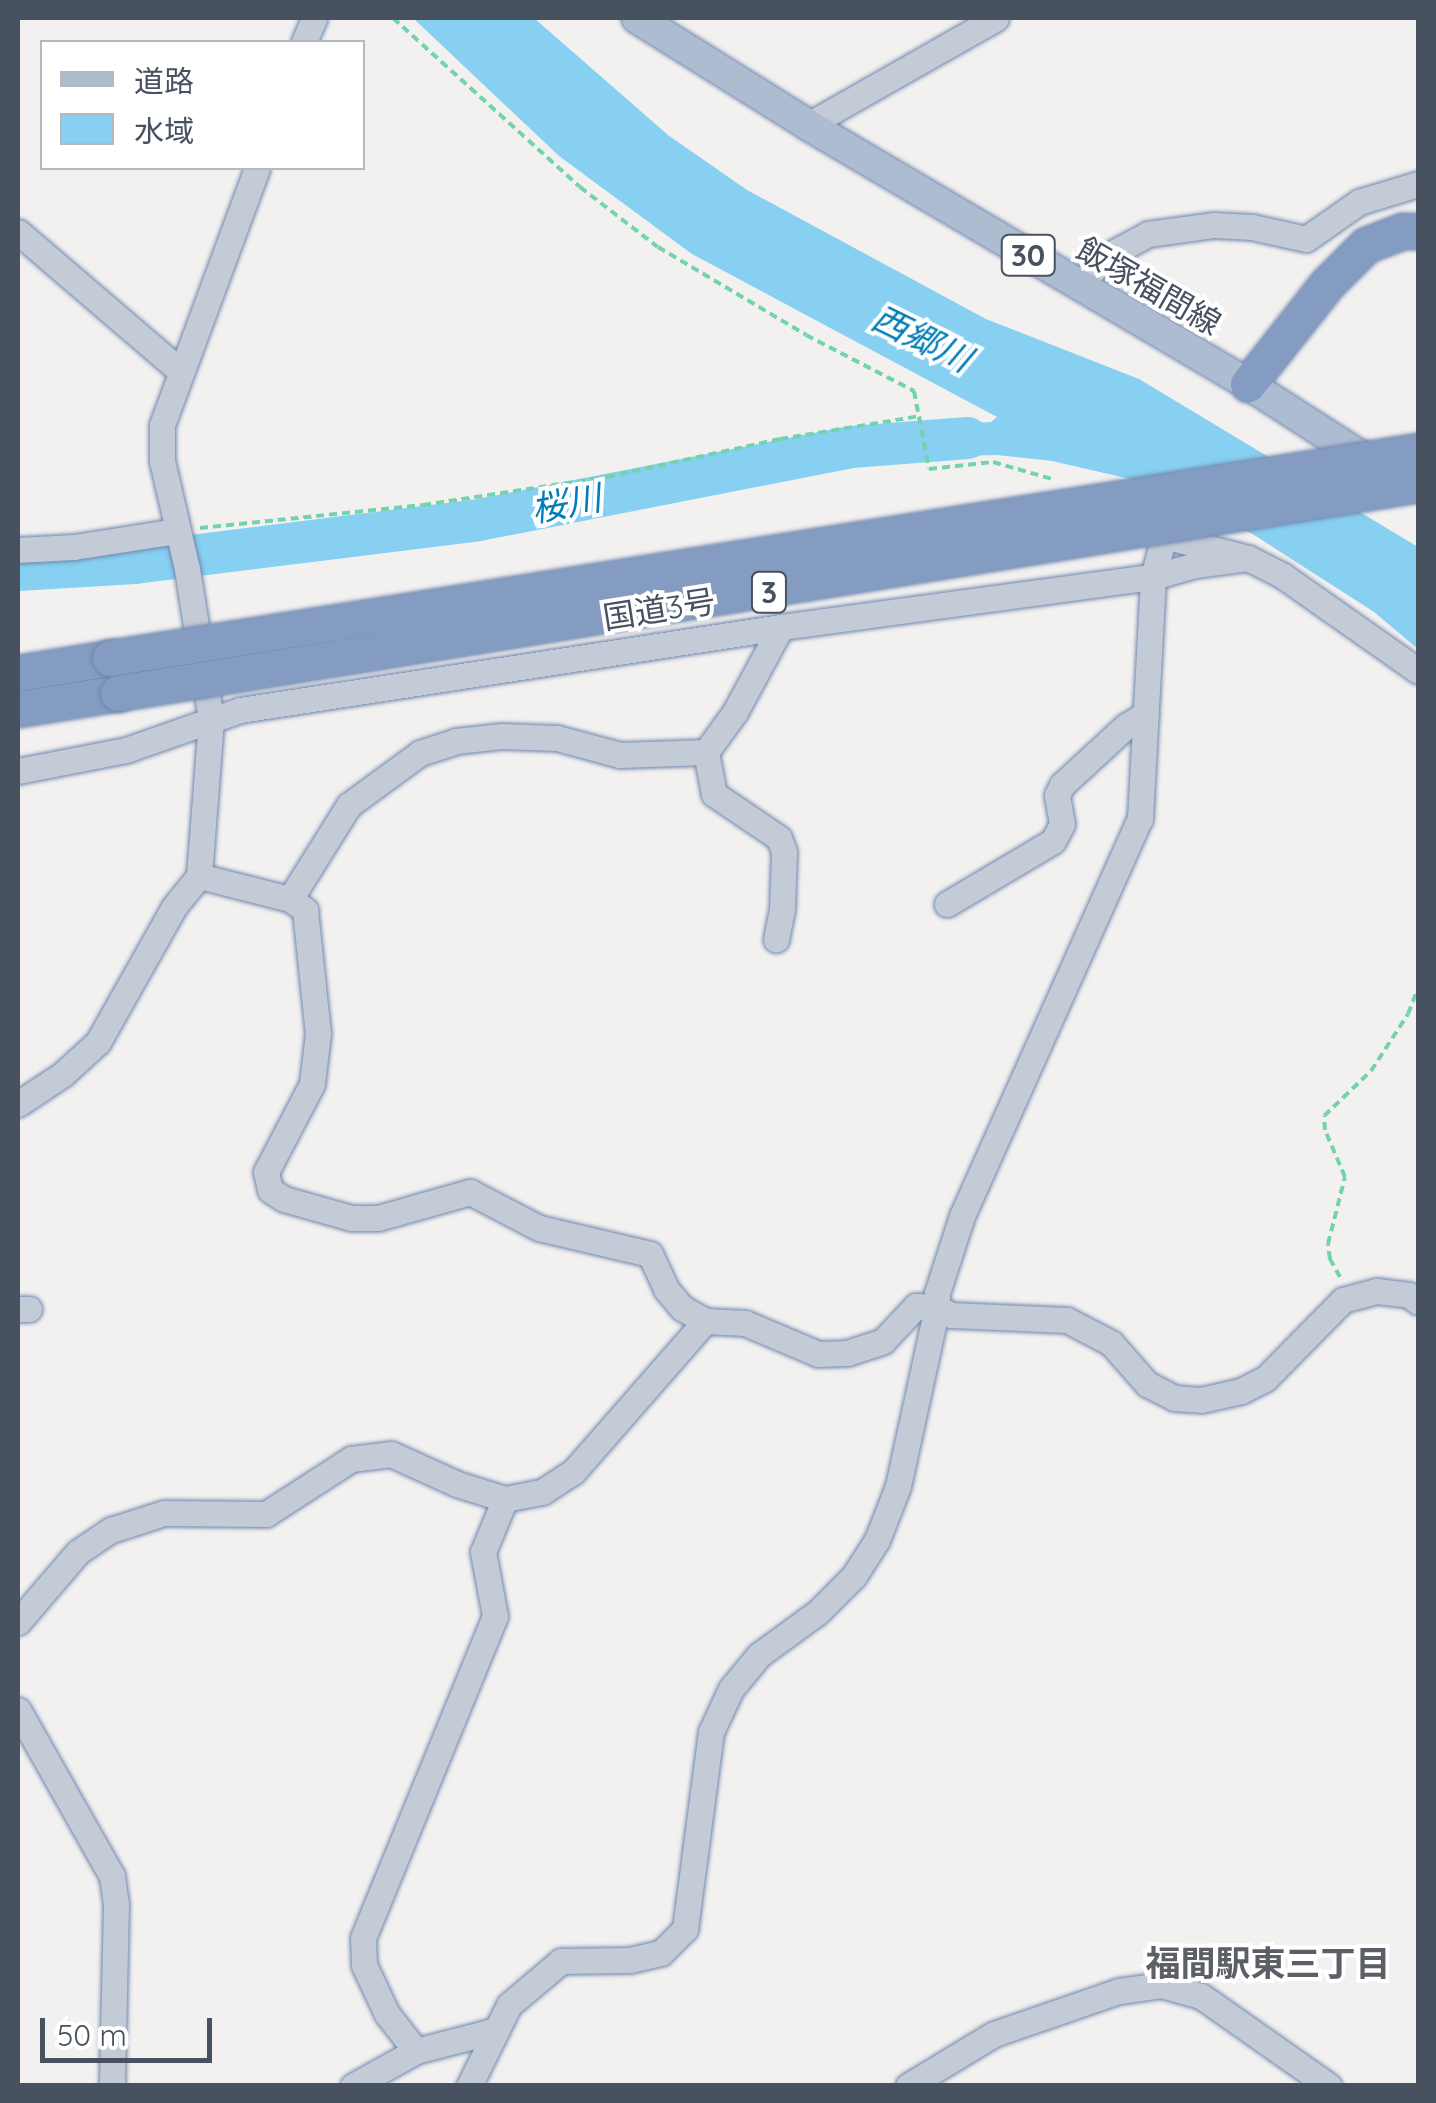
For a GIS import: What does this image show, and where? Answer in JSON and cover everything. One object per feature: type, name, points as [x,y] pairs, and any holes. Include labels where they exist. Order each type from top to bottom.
[{"type":"highway","points":[[1248,384],[1327,284],[1366,245],[1403,230],[1418,231]]},
{"type":"highway","name":"国道3号","points":[[18,673],[1012,515],[1160,477],[1415,441]]},
{"type":"highway","name":"国道3号","points":[[18,709],[1418,484]]},
{"type":"main road","name":"飯塚福間線","points":[[637,18],[808,125],[1248,384],[1418,494]]},
{"type":"street","points":[[808,125],[996,18]]},
{"type":"street","points":[[18,1104],[63,1074],[98,1042],[156,938],[199,876],[211,720],[187,569],[162,461],[162,425],[256,170]]},
{"type":"street","points":[[1079,285],[1105,257],[1148,234],[1214,225],[1252,227],[1306,239],[1359,202],[1418,184]]},
{"type":"street","points":[[18,232],[180,370]]},
{"type":"street","points":[[1088,491],[1141,513],[1164,536],[1248,558],[1283,576],[1418,669]]},
{"type":"street","points":[[469,2086],[509,2004],[561,1961],[630,1960],[661,1953],[685,1929],[710,1732],[731,1690],[760,1655],[818,1612],[854,1576],[878,1540],[898,1486],[937,1308],[937,1292],[962,1216],[1140,819],[1153,577],[1164,536]]},
{"type":"street","points":[[18,550],[177,537]]},
{"type":"street","points":[[18,771],[126,750],[240,710],[781,627],[1153,577],[1195,565],[1248,558]]},
{"type":"street","points":[[776,939],[782,909],[784,852],[779,838],[714,794],[706,752],[735,712],[781,627]]},
{"type":"street","points":[[947,904],[1053,841],[1062,824],[1056,796],[1062,785],[1126,726],[1146,714]]},
{"type":"street","points":[[290,899],[349,805],[420,753],[456,741],[502,736],[557,738],[620,755],[706,752]]},
{"type":"street","points":[[199,876],[290,899],[305,910],[311,937],[318,1033],[312,1084],[266,1172],[270,1190],[284,1199],[365,1218],[470,1192],[539,1228],[650,1254],[666,1288],[682,1308],[705,1320],[746,1323],[818,1354],[848,1353],[884,1341],[916,1306],[937,1308],[951,1315],[1067,1320],[1111,1343],[1148,1384],[1174,1398],[1201,1400],[1242,1391],[1265,1379],[1319,1320],[1355,1297],[1377,1291],[1418,1302]]},
{"type":"street","points":[[18,1622],[78,1552],[111,1530],[164,1513],[266,1514],[351,1459],[391,1454],[457,1484],[504,1499],[542,1492],[573,1472],[705,1320]]},
{"type":"street","points":[[416,2051],[388,2014],[364,1965],[363,1938],[494,1616],[483,1552],[504,1499]]},
{"type":"street","points":[[18,1710],[112,1876],[116,1905],[107,2083]]},
{"type":"street","points":[[908,2086],[994,2034],[1119,1992],[1161,1985],[1200,1996],[1292,2056],[1329,2086]]},
{"type":"street","points":[[353,2086],[416,2051],[493,2031]]},
{"type":"path","points":[[392,18],[610,212],[658,246],[806,335],[914,391],[929,469],[992,462],[1088,491]]},
{"type":"path","points":[[177,537],[589,480],[780,439],[921,416]]},
{"type":"path","points":[[1355,1297],[1330,1258],[1328,1244],[1345,1177],[1324,1130],[1324,1116],[1371,1071],[1408,1014],[1418,988]]},
{"type":"water","name":"西郷川","points":[[413,18],[534,18],[668,135],[747,190],[986,319],[1139,379],[1418,547],[1418,649],[1374,612],[1251,533],[1139,481],[1052,461],[997,455],[914,457],[907,427],[991,422],[997,417],[692,254],[559,156]]},
{"type":"waterway","name":"桜川","points":[[18,570],[135,563],[479,520],[851,447],[968,438]]},
{"type":"district","name":"福間駅東三丁目","points":[[1268,1963]]}]
